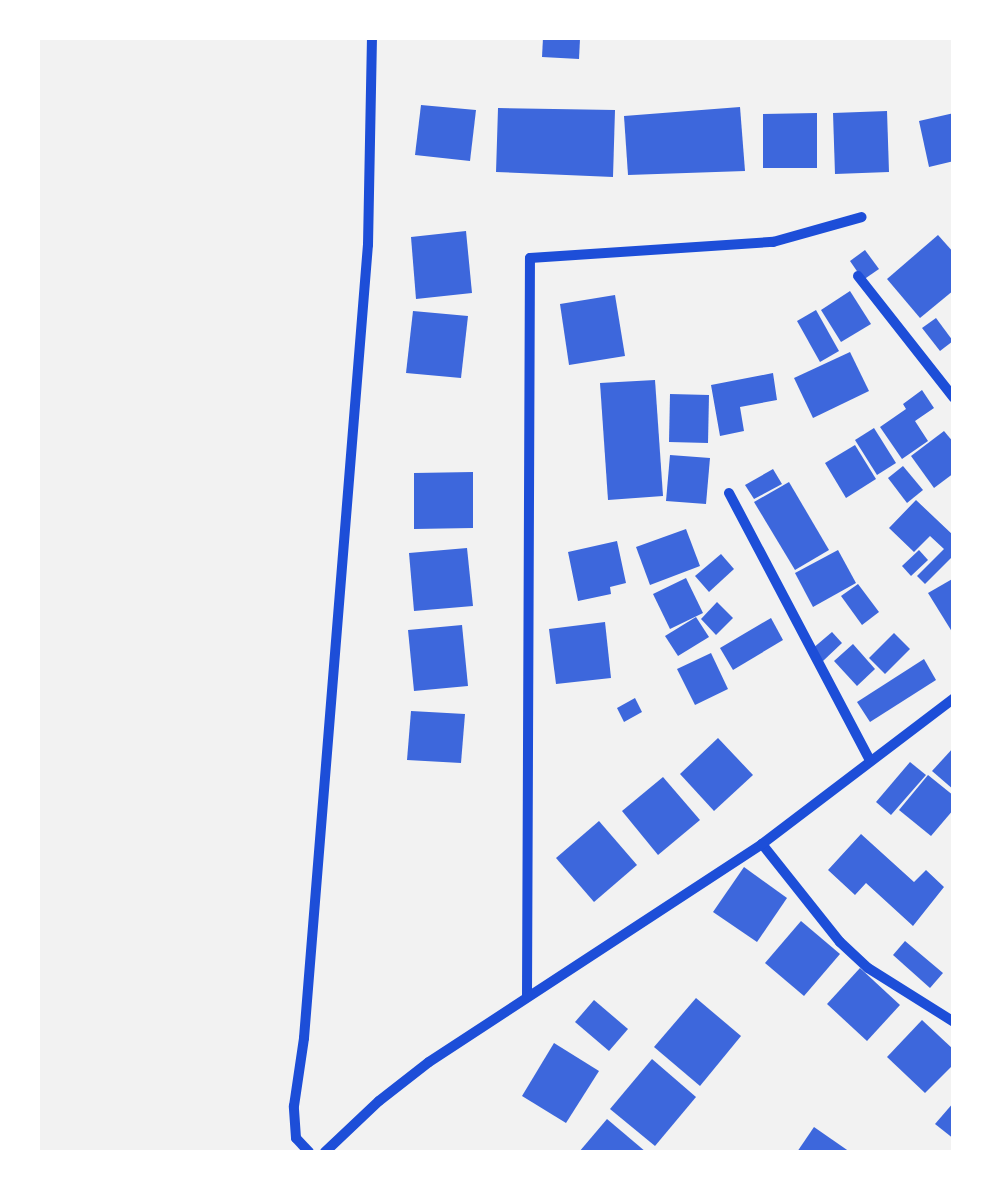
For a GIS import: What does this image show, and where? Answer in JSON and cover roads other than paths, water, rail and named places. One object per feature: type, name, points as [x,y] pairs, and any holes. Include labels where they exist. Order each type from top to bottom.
[{"type":"street","points":[[309,1152],[296,1138],[294,1106],[306,1018],[368,245],[372,38]]},
{"type":"street","points":[[527,997],[530,258],[773,242],[862,217]]},
{"type":"street","points":[[858,276],[954,398]]},
{"type":"street","points":[[730,493],[870,760]]},
{"type":"street","points":[[324,1152],[379,1101],[527,997],[762,844],[951,702]]},
{"type":"street","points":[[762,844],[840,942],[868,968],[954,1022]]}]
